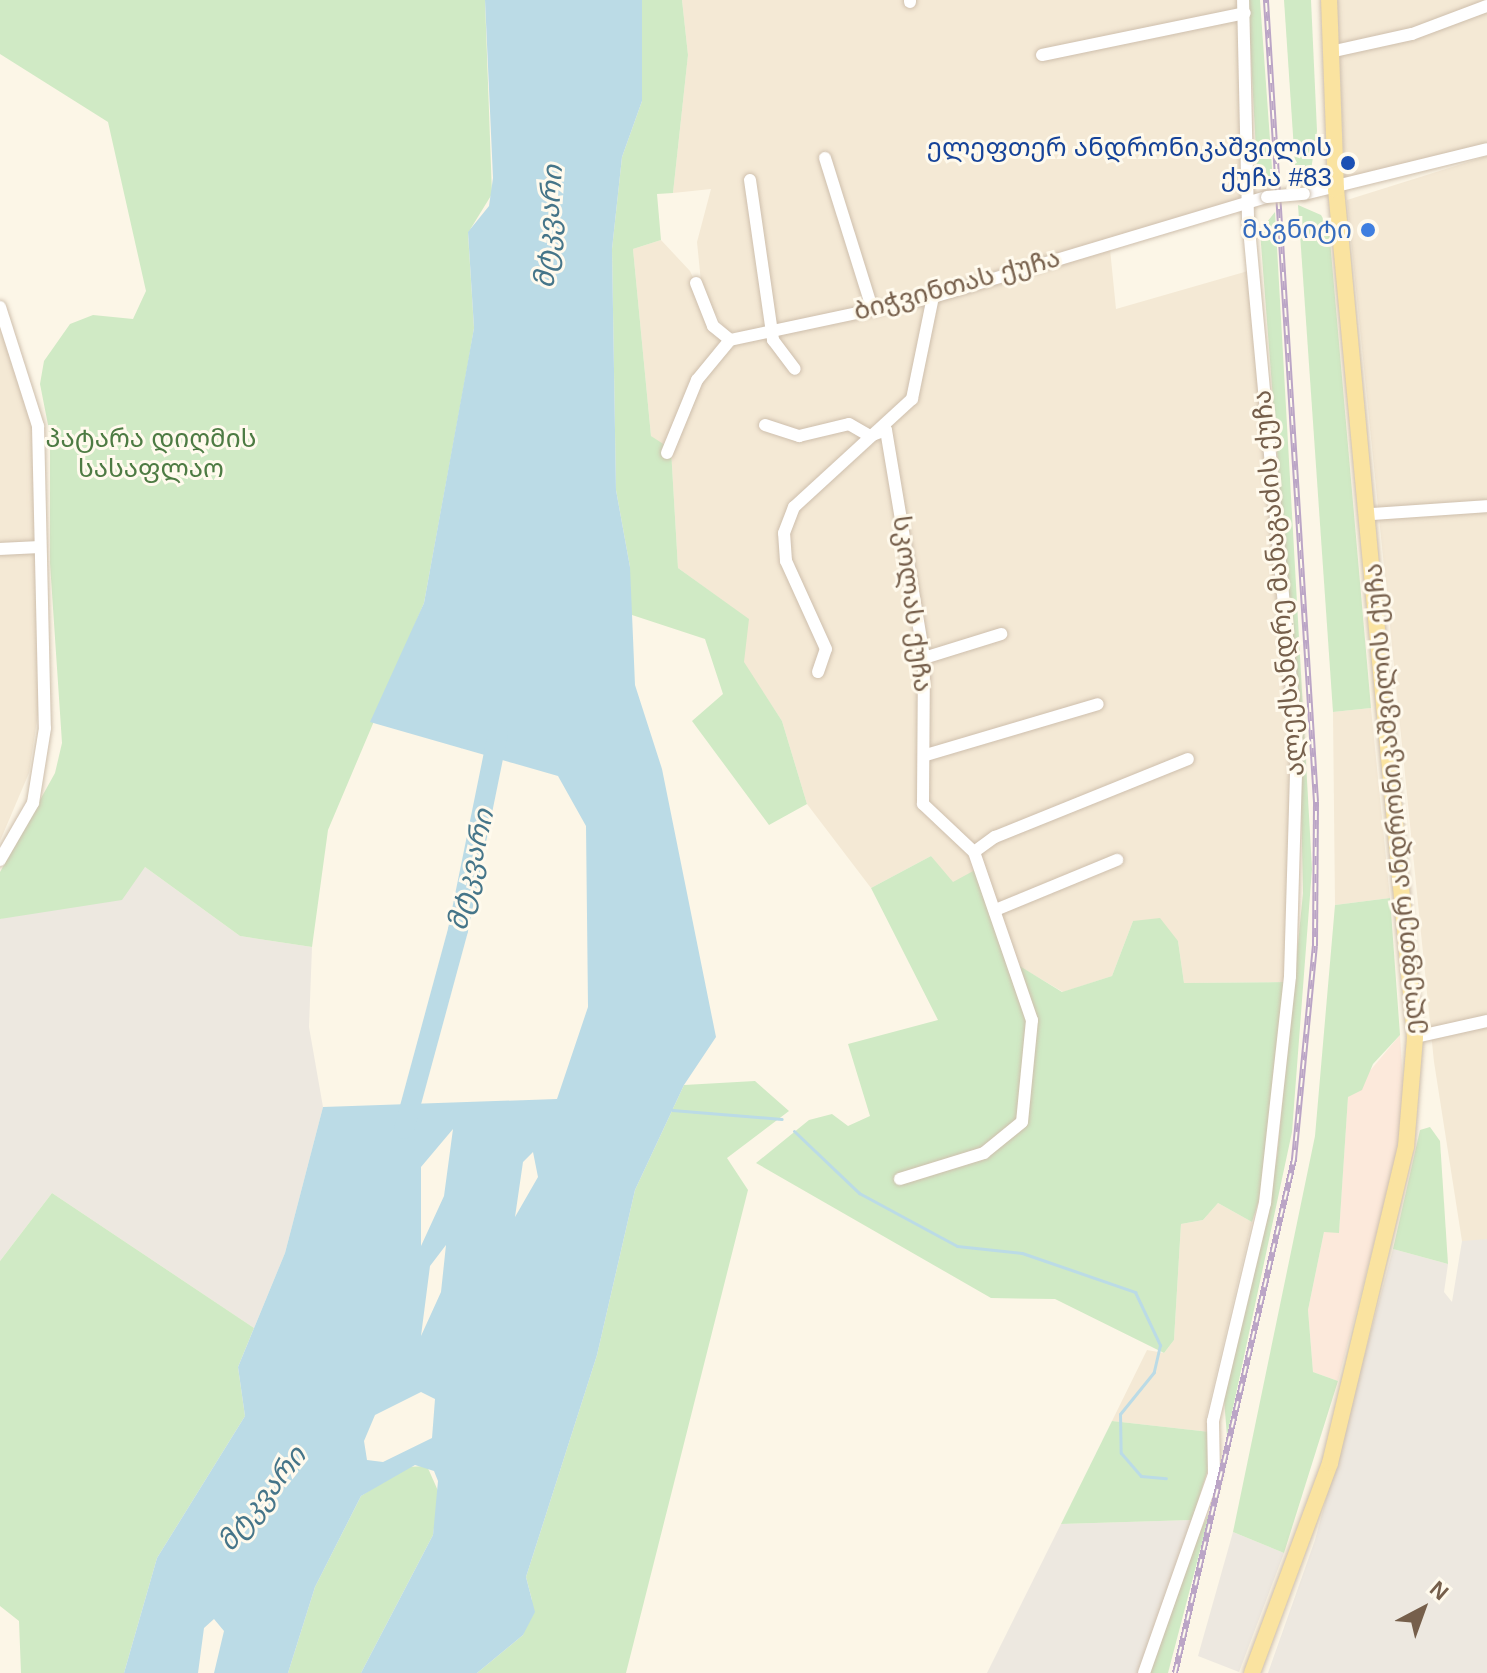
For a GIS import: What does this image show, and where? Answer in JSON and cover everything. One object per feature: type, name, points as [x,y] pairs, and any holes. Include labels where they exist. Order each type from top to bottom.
[{"type":"main road","name":"ელეფთერ ანდრონიკაშვილის ქუჩა","points":[[1252,1673],[1330,1463],[1406,1147],[1415,1037],[1371,514],[1336,189],[1329,0]]},
{"type":"street","points":[[1042,55],[1244,6]]},
{"type":"street","name":"ალექსანდრე მანაგაძის ქუჩა","points":[[1144,1673],[1214,1474],[1213,1421],[1265,1203],[1289,991],[1297,745],[1248,202],[1244,6]]},
{"type":"street","points":[[1330,52],[1487,6]]},
{"type":"street","name":"ბიჭვინთას ქუჩა","points":[[730,340],[933,297],[1248,202],[1336,189],[1487,149]]},
{"type":"street","points":[[825,158],[872,308]]},
{"type":"street","points":[[750,180],[759,270],[775,332],[795,369]]},
{"type":"street","points":[[667,453],[697,380],[730,340],[713,326],[696,283]]},
{"type":"street","points":[[818,672],[826,649],[786,561],[784,533],[794,507],[886,430],[912,399],[933,297]]},
{"type":"street","points":[[0,307],[38,426],[43,768],[9,847],[0,860]]},
{"type":"street","points":[[765,425],[799,436],[849,424],[870,436],[886,430]]},
{"type":"street","name":"სკოლას ქუჩა","points":[[886,430],[924,658],[926,755],[923,804],[974,852],[998,909],[1032,1020],[1022,1122],[984,1153],[900,1179]]},
{"type":"street","points":[[1371,514],[1487,506]]},
{"type":"street","points":[[0,549],[39,547]]},
{"type":"street","points":[[924,658],[1001,634]]},
{"type":"street","points":[[926,755],[1098,704]]},
{"type":"street","points":[[974,852],[995,837],[1188,759]]},
{"type":"street","points":[[998,909],[1117,860]]},
{"type":"street","points":[[1415,1037],[1487,1021]]},
{"type":"shaded area","points":[[682,0],[1238,0],[1240,200],[940,287],[758,331],[727,332],[702,292],[697,242],[711,189],[673,193],[688,55]]},
{"type":"shaded area","points":[[1337,0],[1487,0],[1487,143],[1345,183]]},
{"type":"shaded area","points":[[1487,156],[1487,1239],[1476,1242],[1462,1241],[1434,1062],[1347,200]]},
{"type":"shaded area","points":[[661,240],[690,271],[721,340],[698,371],[666,448],[651,436],[633,249]]},
{"type":"shaded area","points":[[1110,249],[1116,309],[1248,271],[1290,749],[1287,982],[1184,983],[1178,941],[1133,921],[1112,976],[1063,992],[1010,961],[931,856],[871,888],[807,804],[782,721],[743,662],[748,619],[678,568],[671,449],[700,381],[736,344]]},
{"type":"shaded area","points":[[0,318],[38,443],[38,714],[29,773],[0,841]]},
{"type":"shaded area","points":[[1371,708],[1390,898],[1335,905],[1333,712]]},
{"type":"shaded area","points":[[145,867],[240,936],[312,947],[309,1027],[323,1107],[285,1253],[254,1328],[52,1193],[0,1261],[0,919]]},
{"type":"shaded area","points":[[1400,1035],[1404,1098],[1396,1159],[1338,1381],[1313,1372],[1308,1310],[1324,1232],[1339,1232],[1348,1097]]},
{"type":"shaded area","points":[[1218,1203],[1252,1222],[1206,1417],[1210,1432],[1112,1421],[1147,1350],[1164,1353],[1174,1340],[1181,1224],[1203,1220]]},
{"type":"shaded area","points":[[1487,1239],[1487,1673],[1268,1673],[1315,1540],[1393,1249],[1448,1264],[1444,1292],[1452,1302],[1462,1241]]},
{"type":"shaded area","points":[[1192,1520],[1139,1673],[987,1673],[1061,1524]]},
{"type":"shaded area","points":[[1233,1532],[1284,1553],[1239,1672],[1198,1656]]},
{"type":"green space","name":"პატარა დიღმის სასაფლაო","points":[[0,0],[485,0],[492,194],[468,233],[474,328],[468,363],[424,603],[328,830],[312,947],[240,936],[145,867],[122,900],[0,919],[0,872],[55,773],[62,743],[50,563],[50,435],[40,384],[44,361],[70,324],[93,315],[133,319],[146,291],[108,122],[0,54]]},
{"type":"green space","points":[[642,0],[682,0],[688,55],[673,193],[657,194],[661,240],[633,249],[651,436],[671,449],[678,568],[749,619],[744,662],[782,721],[807,804],[769,825],[692,721],[723,694],[705,639],[629,614],[630,567],[616,490],[612,249],[622,157],[642,101]]},
{"type":"green space","points":[[1248,0],[1260,0],[1273,182],[1259,179],[1257,170]]},
{"type":"green space","points":[[1284,0],[1311,0],[1317,131],[1311,170],[1296,180]]},
{"type":"green space","points":[[1298,205],[1321,215],[1329,229],[1371,708],[1333,712]]},
{"type":"green space","points":[[1275,212],[1312,869],[1292,1132],[1227,1436],[1223,1387],[1277,1157],[1303,893],[1300,749],[1260,231]]},
{"type":"green space","points":[[931,856],[953,882],[975,870],[1010,960],[1062,992],[1112,976],[1133,921],[1160,918],[1178,941],[1184,983],[1287,982],[1259,1200],[1252,1222],[1218,1203],[1203,1220],[1181,1224],[1174,1340],[1164,1353],[1055,1299],[991,1298],[756,1163],[809,1120],[832,1114],[848,1126],[870,1116],[848,1044],[938,1020],[871,888]]},
{"type":"green space","points":[[1390,898],[1400,1035],[1373,1064],[1362,1090],[1348,1097],[1339,1233],[1324,1232],[1308,1310],[1313,1372],[1338,1381],[1284,1553],[1233,1532],[1315,1136],[1335,905]]},
{"type":"green space","points":[[755,1081],[789,1111],[727,1158],[748,1190],[626,1673],[477,1673],[523,1635],[532,1600],[526,1577],[597,1355],[635,1190],[684,1085]]},
{"type":"green space","points":[[1430,1127],[1440,1141],[1448,1264],[1393,1249],[1420,1130]]},
{"type":"green space","points":[[52,1193],[254,1328],[238,1367],[245,1416],[157,1558],[124,1673],[21,1673],[19,1621],[0,1606],[0,1261]]},
{"type":"green space","points":[[1112,1421],[1210,1432],[1214,1450],[1192,1520],[1061,1524]]},
{"type":"green space","points":[[427,1466],[439,1493],[433,1535],[361,1673],[288,1673],[315,1587],[361,1496],[405,1467]]},
{"type":"green space","points":[[1211,1509],[1168,1673],[1150,1673],[1186,1560]]},
{"type":"water","name":"მტკვარი","points":[[485,0],[642,0],[642,101],[622,157],[612,249],[616,490],[630,567],[635,685],[662,769],[716,1037],[684,1085],[635,1190],[597,1355],[526,1577],[535,1612],[523,1635],[477,1673],[361,1673],[433,1535],[438,1481],[434,1471],[415,1465],[361,1496],[315,1587],[288,1673],[214,1673],[224,1631],[214,1619],[204,1628],[198,1673],[124,1673],[157,1558],[245,1416],[238,1367],[285,1253],[323,1107],[557,1099],[588,1007],[586,826],[558,776],[370,722],[424,603],[474,328],[468,232],[489,206],[493,178]],"holes":[[[453,1129],[444,1196],[421,1246],[421,1167]],[[533,1152],[538,1177],[515,1217],[523,1162]],[[446,1245],[441,1292],[421,1336],[430,1266]],[[421,1392],[435,1399],[432,1438],[383,1462],[367,1460],[364,1441],[375,1415]]]},
{"type":"waterway","name":"მტკვარი","points":[[404,1129],[458,930],[498,733]]},
{"type":"waterway","points":[[672,1110],[782,1119]]},
{"type":"waterway","points":[[794,1131],[859,1193],[957,1246],[1022,1253],[1135,1292],[1160,1345],[1154,1372],[1120,1414],[1121,1453],[1141,1476],[1166,1478]]},
{"type":"railway","points":[[1175,1673],[1294,1159],[1315,946],[1316,802],[1266,0]]},
{"type":"place","name":"ელეფთერ ანდრონიკაშვილის ქუჩა #83","points":[[1348,163]]},
{"type":"place","name":"მაგნიტი","points":[[1368,230]]}]
